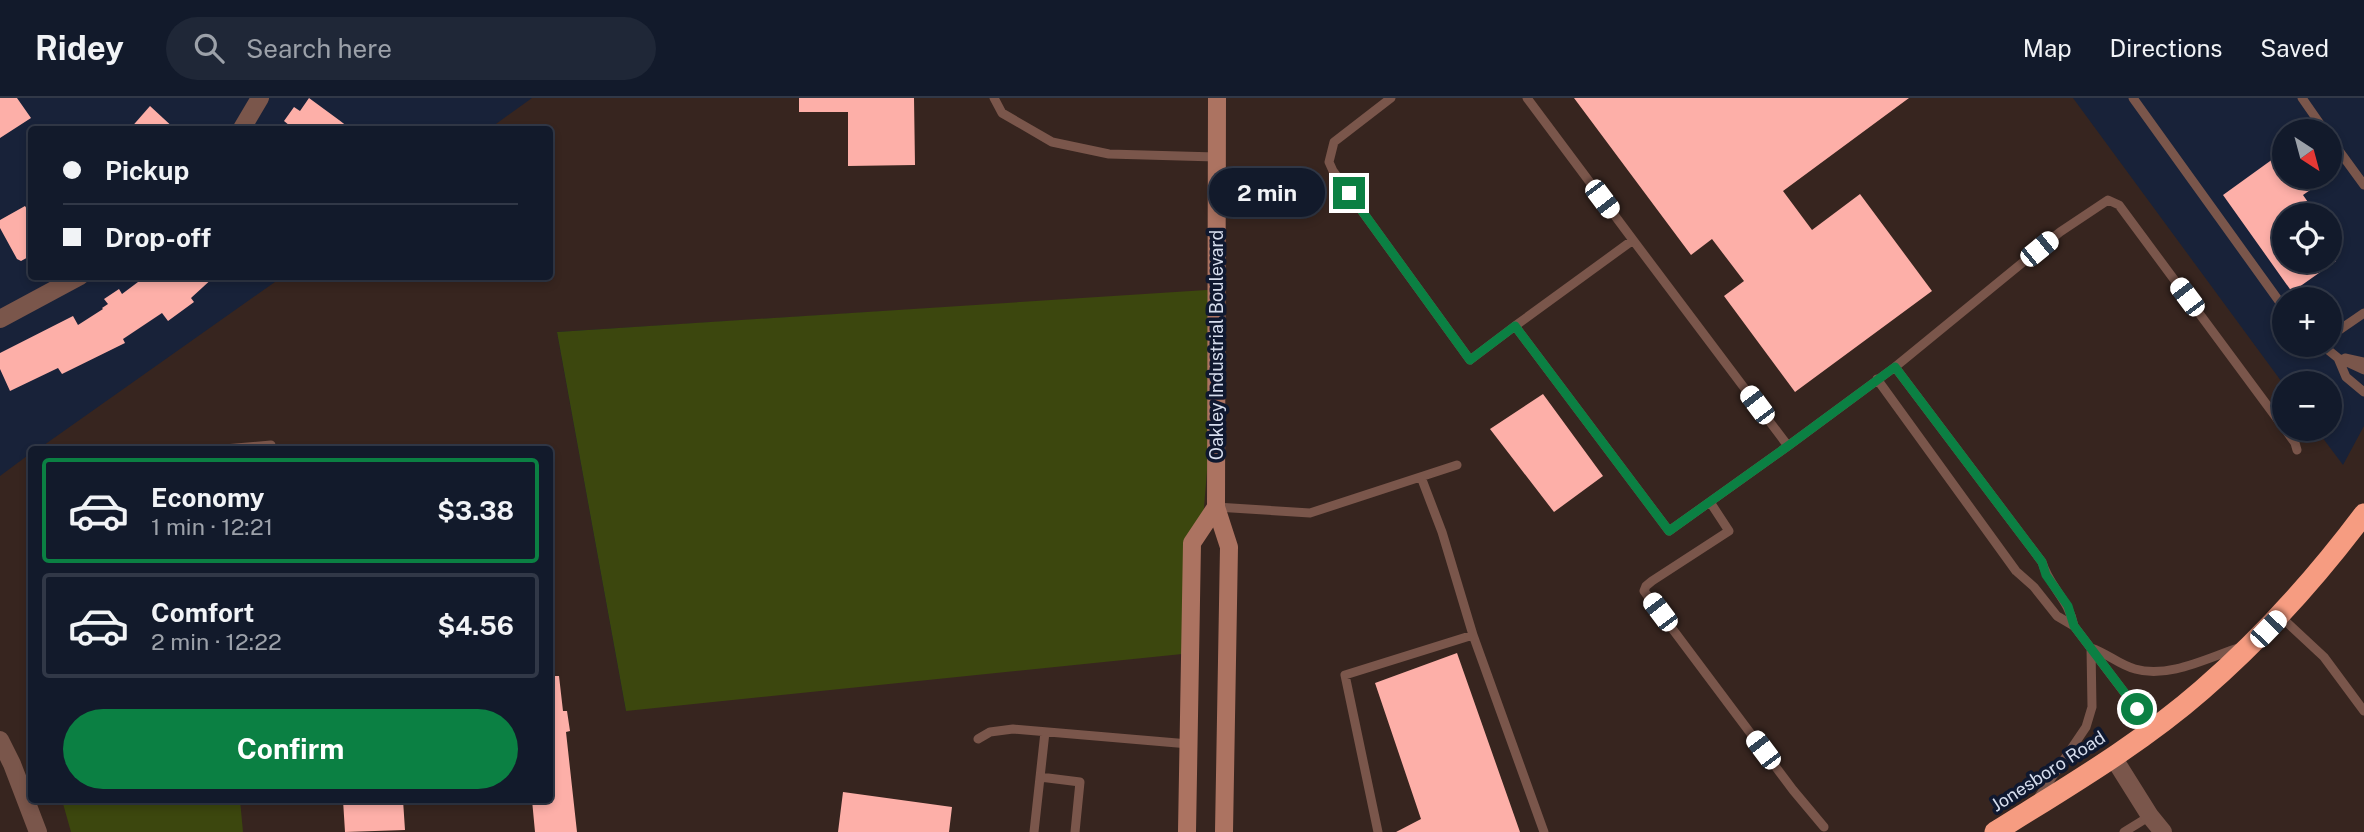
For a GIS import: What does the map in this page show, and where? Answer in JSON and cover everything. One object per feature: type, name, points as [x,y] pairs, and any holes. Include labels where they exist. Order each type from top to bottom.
[{"type":"highway","name":"Jonesboro Road","points":[[1995,832],[2113,757],[2200,692],[2256,642],[2280,616],[2364,514]]},
{"type":"street","points":[[243,126],[260,98]]},
{"type":"street","name":"Oakley Industrial Boulevard","points":[[1217,98],[1216,507],[1229,547],[1224,832]]},
{"type":"street","points":[[0,319],[73,280]]},
{"type":"street","points":[[1187,832],[1192,543],[1216,507]]},
{"type":"street","points":[[0,740],[38,832]]},
{"type":"street","points":[[2113,757],[2163,832]]},
{"type":"lane","points":[[994,98],[1002,113],[1052,142],[1109,154],[1216,157]]},
{"type":"lane","points":[[1391,98],[1334,142],[1329,162],[1470,360],[1633,240]]},
{"type":"lane","points":[[1527,98],[1788,446]]},
{"type":"lane","points":[[2133,98],[2272,291]]},
{"type":"lane","points":[[2302,98],[2317,119]]},
{"type":"lane","points":[[2342,154],[2364,185]]},
{"type":"lane","points":[[1515,326],[1669,531],[1895,367],[2060,232],[2108,200],[2119,205],[2272,412]]},
{"type":"lane","points":[[2342,328],[2364,313]]},
{"type":"lane","points":[[2338,358],[2364,362]]},
{"type":"lane","points":[[2338,358],[2364,370]]},
{"type":"lane","points":[[2338,358],[2346,377],[2364,392]]},
{"type":"lane","points":[[1895,367],[2042,562],[2046,575],[2068,606],[2074,626],[2152,729]]},
{"type":"lane","points":[[1877,379],[2016,571],[2034,587],[2057,617],[2074,626]]},
{"type":"lane","points":[[2294,441],[2297,450]]},
{"type":"lane","points":[[259,446],[271,445]]},
{"type":"lane","points":[[1216,507],[1310,513],[1457,465]]},
{"type":"lane","points":[[1421,477],[1442,532],[1473,635],[1544,832]]},
{"type":"lane","points":[[1710,502],[1729,531],[1652,581],[1644,591],[1793,790],[1824,827]]},
{"type":"lane","points":[[2280,616],[2325,657],[2364,711]]},
{"type":"lane","points":[[1378,832],[1345,675],[1473,635]]},
{"type":"lane","points":[[2091,648],[2104,652],[2123,665],[2152,672],[2171,670],[2256,642]]},
{"type":"lane","points":[[2029,811],[2086,727],[2092,707],[2091,648]]},
{"type":"lane","points":[[978,739],[990,732],[1013,729],[1189,744]]},
{"type":"lane","points":[[1034,832],[1045,732]]},
{"type":"lane","points":[[1040,777],[1080,782],[1075,832]]},
{"type":"lane","points":[[2124,832],[2150,816]]},
{"type":"shaded area","points":[[532,98],[2073,98],[2274,371],[2272,441],[2325,441],[2343,465],[2364,426],[2364,832],[0,832],[0,476],[28,455],[28,803],[553,803],[553,446],[43,446],[278,280],[553,280],[553,126],[493,126]],"holes":[[[1222,290],[626,711],[557,332]]]},
{"type":"green space","points":[[1222,289],[1192,653],[626,711],[557,332]]},
{"type":"green space","points":[[63,803],[240,803],[243,832],[71,832]]},
{"type":"building","points":[[0,98],[17,98],[31,118],[0,138]]},
{"type":"building","points":[[309,98],[347,126],[290,126],[284,121],[294,107],[300,111]]},
{"type":"building","points":[[799,98],[914,98],[915,165],[848,166],[848,112],[799,112]]},
{"type":"building","points":[[1574,98],[1909,98],[1783,191],[1812,230],[1860,194],[1932,291],[1795,392],[1724,296],[1744,281],[1712,239],[1691,255]]},
{"type":"building","points":[[150,106],[172,126],[132,126]]},
{"type":"building","points":[[2272,160],[2272,189],[2312,189],[2303,195],[2309,203],[2272,203],[2272,264],[2223,195]]},
{"type":"building","points":[[25,206],[28,211],[28,257],[21,261],[17,259],[0,228],[0,220]]},
{"type":"building","points":[[2278,273],[2319,273],[2299,287],[2288,287]]},
{"type":"building","points":[[141,280],[211,280],[191,298],[194,302],[168,321],[162,313],[123,339],[125,343],[62,374],[58,368],[10,391],[0,369],[0,353],[73,316],[78,325],[108,304],[104,299],[119,289],[122,294]]},
{"type":"building","points":[[1543,394],[1603,476],[1554,512],[1490,429]]},
{"type":"building","points":[[1457,653],[1520,832],[1396,832],[1421,819],[1375,683]]},
{"type":"building","points":[[553,676],[559,676],[563,711],[567,711],[570,731],[566,732],[577,832],[535,832],[532,803],[553,803]]},
{"type":"building","points":[[843,792],[952,807],[949,832],[838,832]]},
{"type":"building","points":[[343,803],[403,803],[405,830],[345,832]]},
{"type":"route","points":[[1349,193],[1470,360],[1515,326],[1669,531],[1895,367],[2042,562],[2046,575],[2068,606],[2074,626],[2137,709]]}]
